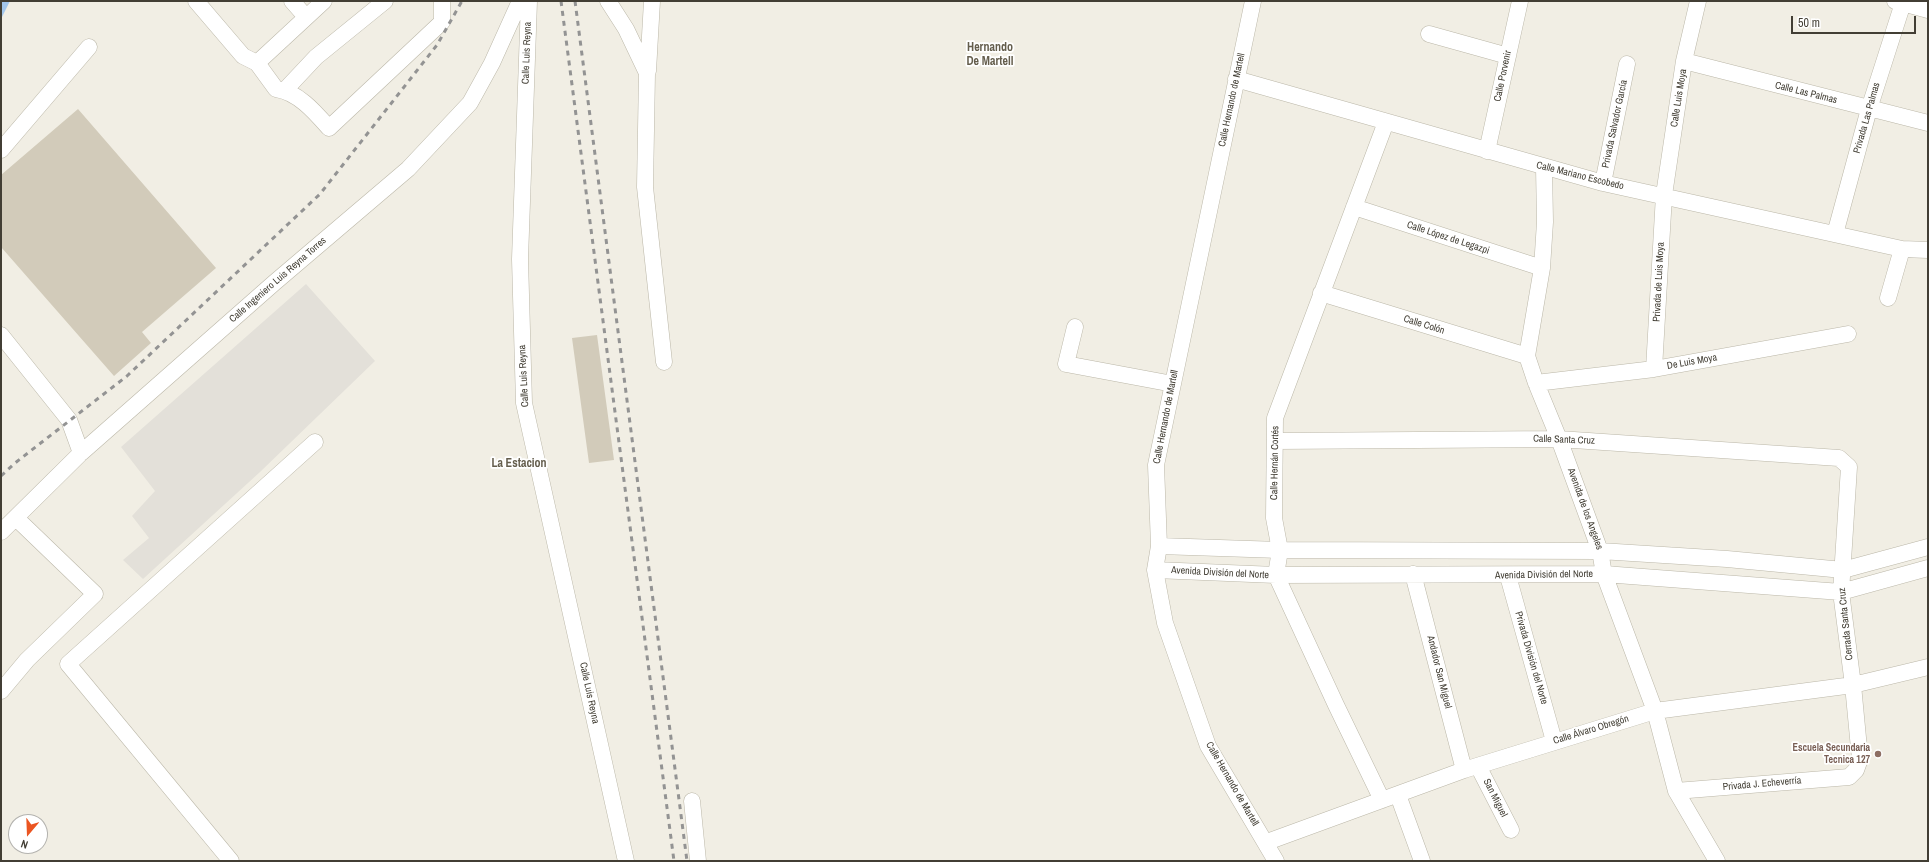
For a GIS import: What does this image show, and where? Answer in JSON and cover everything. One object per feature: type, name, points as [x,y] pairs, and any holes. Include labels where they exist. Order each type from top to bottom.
[{"type":"street","points":[[196,1],[243,56],[257,63],[276,89],[285,90],[313,109],[328,128],[442,22],[442,1]]},
{"type":"street","points":[[292,1],[306,17]]},
{"type":"street","points":[[257,63],[324,1]]},
{"type":"street","points":[[285,90],[316,57],[385,1]]},
{"type":"street","name":"Calle Ingeniero Luis Reyna Torres","points":[[1,532],[81,453],[274,283],[408,169],[470,103],[492,64],[520,1]]},
{"type":"street","name":"Calle Luis Reyna","points":[[528,1],[520,259],[524,403],[626,861]]},
{"type":"street","points":[[608,1],[626,29],[648,73]]},
{"type":"street","points":[[652,1],[648,73],[645,187],[664,362]]},
{"type":"street","name":"Calle Hernando de Martell","points":[[1253,1],[1156,465],[1159,546],[1155,570],[1165,623],[1208,746],[1267,842],[1276,861]]},
{"type":"street","name":"Calle Porvenir","points":[[1487,151],[1520,1]]},
{"type":"street","name":"Calle Luis Moya","points":[[1664,195],[1684,61],[1698,1]]},
{"type":"street","points":[[1899,2],[1928,10]]},
{"type":"street","name":"Privada Las Palmas","points":[[1835,234],[1899,2]]},
{"type":"street","points":[[1429,34],[1508,56]]},
{"type":"street","points":[[1,150],[89,47]]},
{"type":"street","name":"Calle Las Palmas","points":[[1684,61],[1928,123]]},
{"type":"street","name":"Privada Salvador García","points":[[1603,183],[1627,64]]},
{"type":"street","name":"Calle Mariano Escobedo","points":[[1236,79],[1544,168],[1603,183],[1664,195],[1902,249],[1928,250]]},
{"type":"street","name":"Calle Hernán Cortés","points":[[1276,575],[1280,550],[1274,518],[1275,418],[1386,122]]},
{"type":"street","name":"Avenida de los Angeles","points":[[1544,168],[1545,222],[1542,268],[1528,356],[1536,383],[1559,439],[1600,551],[1604,574],[1655,710],[1676,791],[1717,861]]},
{"type":"street","name":"Privada de Luis Moya","points":[[1654,369],[1664,195]]},
{"type":"street","name":"Calle López de Legazpi","points":[[1354,207],[1542,268]]},
{"type":"street","points":[[1888,298],[1902,249]]},
{"type":"street","name":"Calle Colón","points":[[1321,293],[1528,356]]},
{"type":"street","points":[[1075,327],[1066,364],[1173,384]]},
{"type":"street","name":"De Luis Moya","points":[[1536,383],[1654,369],[1848,334]]},
{"type":"street","points":[[1,335],[69,420],[81,453]]},
{"type":"street","name":"Calle Santa Cruz","points":[[1275,440],[1559,439],[1839,458],[1849,467]]},
{"type":"street","points":[[231,861],[68,664],[315,442]]},
{"type":"street","name":"Cerrada Santa Cruz","points":[[1849,467],[1841,592],[1853,685],[1860,759],[1856,770],[1849,777]]},
{"type":"street","points":[[1,691],[27,660],[95,594],[16,518]]},
{"type":"street","points":[[1159,546],[1280,550],[1600,551],[1727,559],[1842,570],[1928,547]]},
{"type":"street","name":"Avenida División del Norte","points":[[1155,570],[1276,575],[1413,574],[1508,576],[1604,574],[1841,592],[1928,568]]},
{"type":"street","name":"Andador San Miguel","points":[[1413,574],[1471,768]]},
{"type":"street","points":[[1276,575],[1382,800]]},
{"type":"street","name":"Privada División del Norte","points":[[1508,576],[1554,741]]},
{"type":"street","name":"Calle Álvaro Obregón","points":[[1267,842],[1471,768],[1655,710],[1853,685],[1928,667]]},
{"type":"street","name":"San Miguel","points":[[1471,768],[1511,830]]},
{"type":"street","name":"Privada J. Echeverría","points":[[1676,791],[1849,777]]},
{"type":"street","points":[[1398,794],[1422,861]]},
{"type":"street","points":[[692,801],[698,861]]},
{"type":"shaded area","points":[[306,284],[375,361],[260,472],[143,579],[123,560],[149,538],[132,516],[155,491],[121,447]]},
{"type":"water","points":[[1,1],[10,1],[1,19]]},
{"type":"building","points":[[78,109],[216,268],[142,332],[151,343],[114,376],[1,247],[1,175]]},
{"type":"building","points":[[597,335],[614,460],[589,463],[572,338]]},
{"type":"railway","points":[[1,476],[15,463],[127,376],[320,194],[437,45],[462,1]]},
{"type":"railway","points":[[561,1],[674,861]]},
{"type":"railway","points":[[575,1],[687,861]]},
{"type":"place","name":"Escuela Secundaria Tecnica 127","points":[[1878,754]]},
{"type":"district","name":"Hernando De Martell","points":[[990,55]]},
{"type":"district","name":"La Estacion","points":[[519,464]]}]
